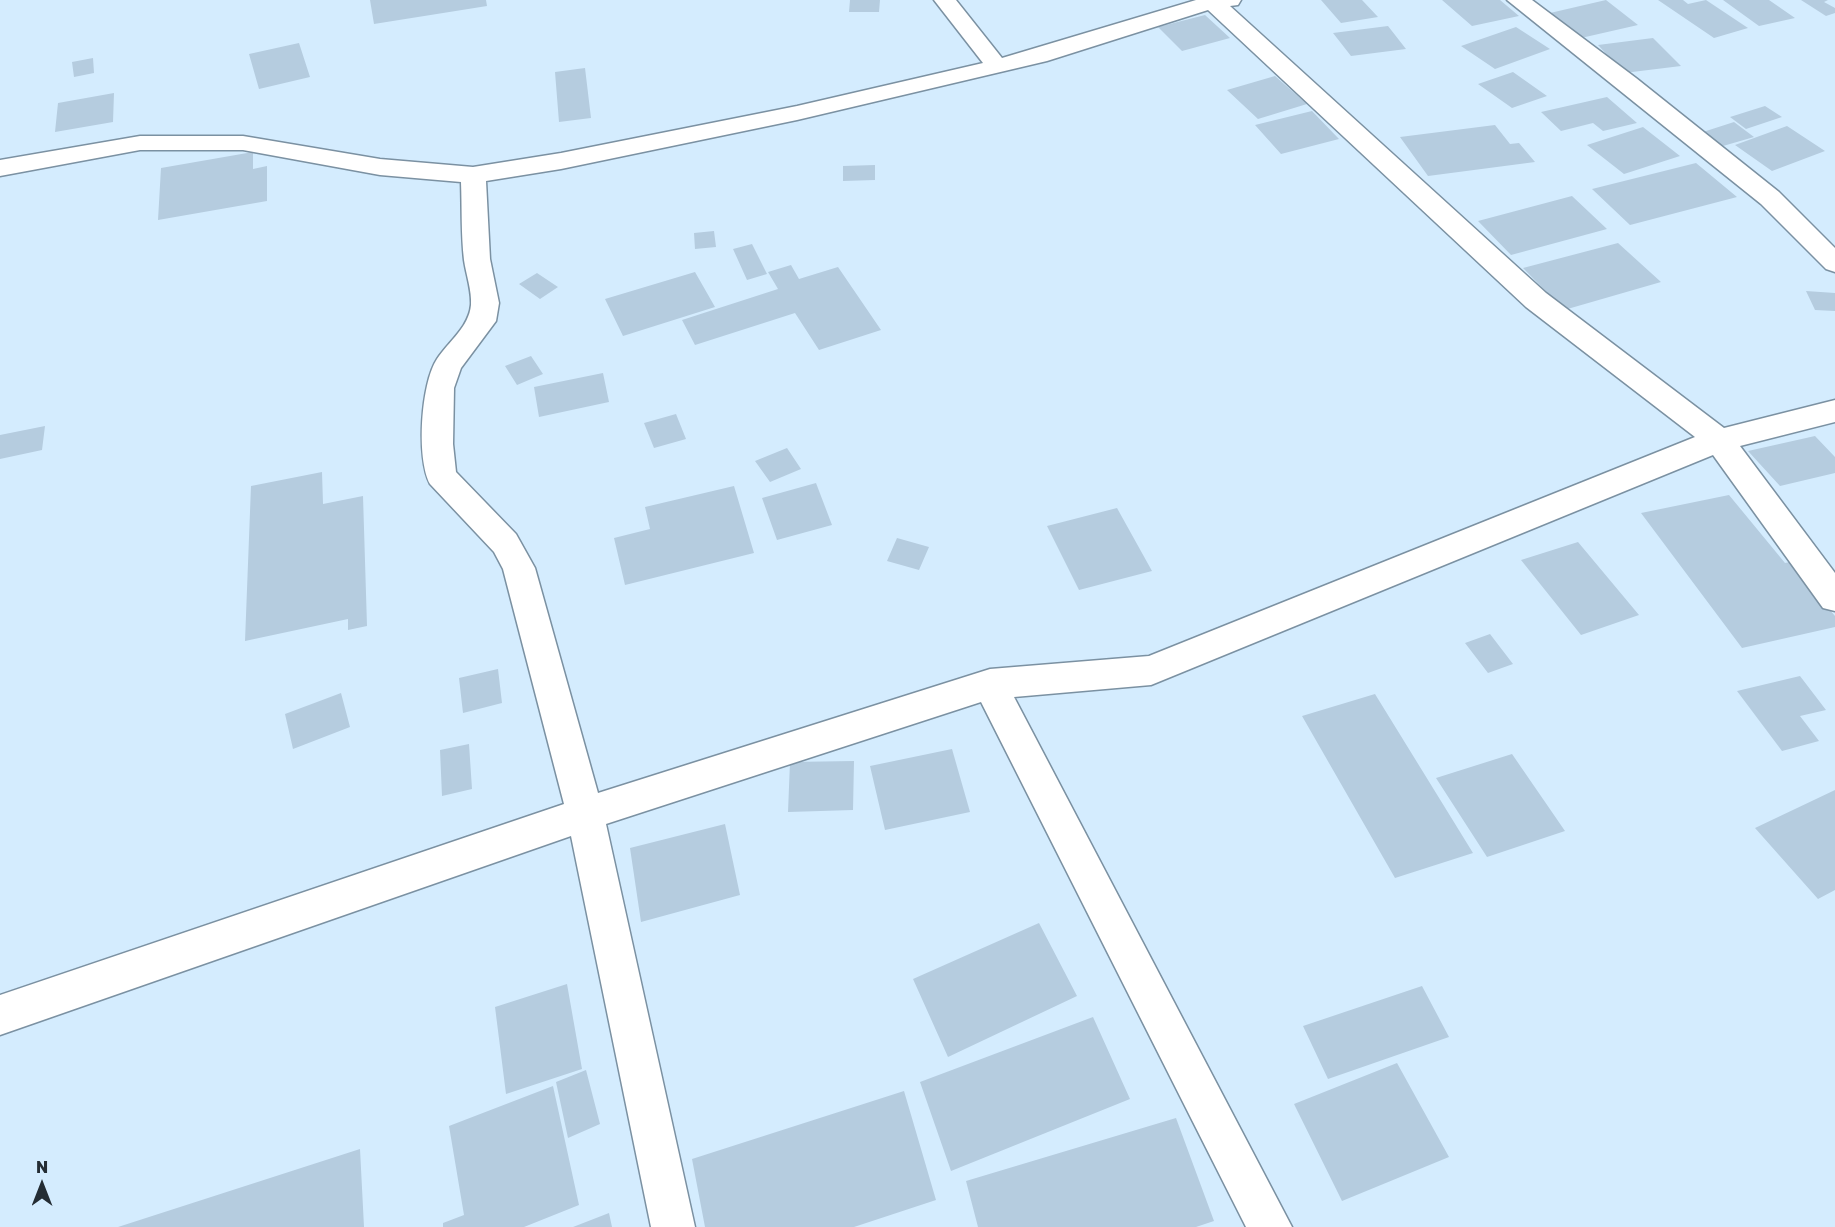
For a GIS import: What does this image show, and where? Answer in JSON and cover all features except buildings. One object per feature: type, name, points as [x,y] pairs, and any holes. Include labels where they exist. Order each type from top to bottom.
[{"type":"street","points":[[945,0],[997,66]]},
{"type":"street","points":[[1518,0],[1628,83],[1757,188],[1835,263]]},
{"type":"street","points":[[0,168],[140,143],[243,143],[380,167],[473,175],[561,162],[797,113],[1039,56],[1221,1],[1536,300],[1719,440],[1835,598]]},
{"type":"street","points":[[473,175],[477,259],[484,303],[482,321],[448,365],[440,388],[438,444],[441,476],[505,543],[519,568],[585,814],[673,1227]]},
{"type":"street","points":[[0,1015],[585,814],[990,684],[1151,670],[1719,440],[1835,411]]},
{"type":"street","points":[[990,684],[1270,1227]]}]
